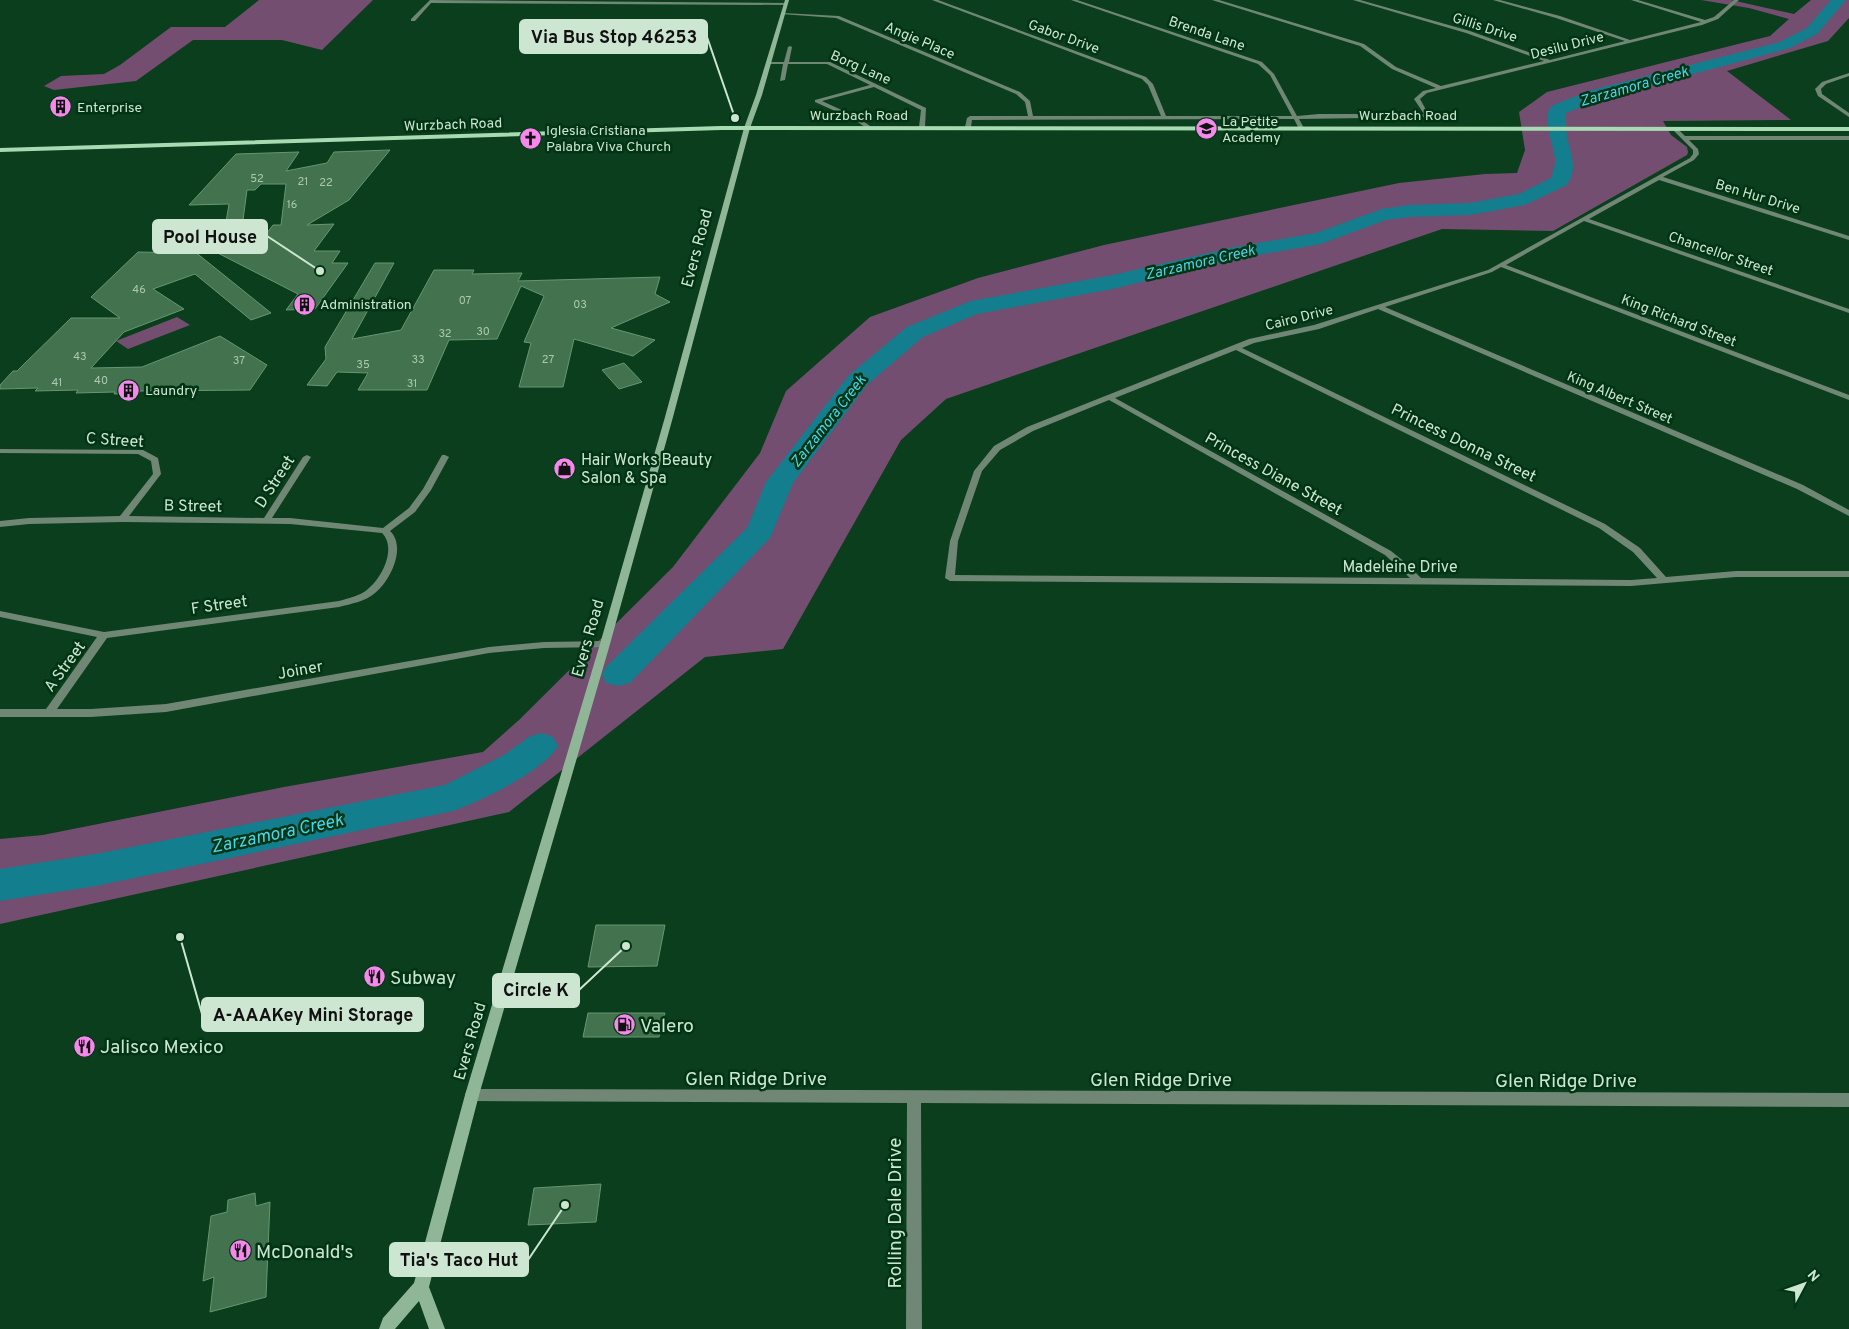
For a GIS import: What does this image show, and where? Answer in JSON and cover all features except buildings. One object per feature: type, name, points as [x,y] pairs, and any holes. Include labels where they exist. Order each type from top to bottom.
[{"type":"main road","name":"Evers Road","points":[[387,1329],[389,1324],[421,1286],[472,1095],[605,644],[747,128],[786,2]]},
{"type":"main road","name":"Wurzbach Road","points":[[0,150],[747,128],[1849,129]]},
{"type":"main road","points":[[421,1286],[436,1329]]},
{"type":"street","name":"Gabor Drive","points":[[934,0],[1144,78],[1150,84],[1164,118]]},
{"type":"street","name":"Brenda Lane","points":[[1073,0],[1260,63],[1272,74],[1301,128]]},
{"type":"street","points":[[1214,0],[1362,45],[1378,54],[1394,68],[1441,88]]},
{"type":"street","name":"Gillis Drive","points":[[1355,0],[1468,32],[1550,61]]},
{"type":"street","points":[[1495,0],[1558,17],[1630,41]]},
{"type":"street","points":[[1633,0],[1707,22]]},
{"type":"street","name":"Desilu Drive","points":[[1428,116],[1417,99],[1425,92],[1707,22],[1716,18],[1737,0]]},
{"type":"street","points":[[413,20],[431,1],[786,2]]},
{"type":"street","name":"Angie Place","points":[[783,14],[817,15],[836,18],[1018,93],[1027,101],[1031,118]]},
{"type":"street","points":[[782,80],[790,47]]},
{"type":"street","name":"Borg Lane","points":[[768,63],[828,63],[924,109],[922,127]]},
{"type":"street","points":[[1849,74],[1824,83],[1818,89],[1820,95],[1849,115]]},
{"type":"street","points":[[868,128],[857,119],[817,101],[875,85]]},
{"type":"street","name":"Wurzbach Road","points":[[968,127],[970,118],[1428,116]]},
{"type":"street","name":"Cairo Drive","points":[[950,578],[954,541],[978,471],[989,455],[1016,436],[1269,336],[1316,327],[1490,271],[1692,159],[1696,154],[1696,150],[1674,128]]},
{"type":"street","points":[[1685,138],[1849,138]]},
{"type":"street","points":[[1838,138],[1849,146]]},
{"type":"street","name":"Ben Hur Drive","points":[[1659,178],[1849,238]]},
{"type":"street","name":"Chancellor Street","points":[[1584,219],[1849,311]]},
{"type":"street","name":"King Richard Street","points":[[1501,265],[1849,398]]},
{"type":"street","name":"King Albert Street","points":[[1379,307],[1800,487],[1849,513]]},
{"type":"street","name":"Princess Donna Street","points":[[1237,348],[1602,526],[1639,551],[1650,562],[1664,582]]},
{"type":"street","name":"Princess Diane Street","points":[[1110,398],[1388,554],[1403,565],[1418,581]]},
{"type":"street","name":"C Street","points":[[0,451],[118,451],[140,452],[150,456],[155,460],[157,474],[123,519]]},
{"type":"street","name":"D Street","points":[[266,521],[307,457]]},
{"type":"street","points":[[385,531],[412,510],[427,490],[445,457]]},
{"type":"street","name":"B Street","points":[[0,524],[29,521],[123,519],[266,521],[318,522],[385,531]]},
{"type":"street","name":"F Street","points":[[0,614],[104,635],[339,604],[360,598],[373,590],[382,579],[394,551],[393,542],[385,531]]},
{"type":"street","name":"Madeleine Drive","points":[[950,578],[1664,582],[1736,574],[1849,574]]},
{"type":"street","name":"A Street","points":[[48,714],[104,635]]},
{"type":"street","name":"Joiner","points":[[0,713],[128,712],[166,708],[489,650],[544,645],[605,644]]},
{"type":"street","name":"Glen Ridge Drive","points":[[472,1095],[1849,1100]]},
{"type":"street","name":"Rolling Dale Drive","points":[[914,1098],[914,1329]]},
{"type":"shaded area","points":[[259,0],[373,0],[322,50],[282,40],[193,40],[136,81],[54,90],[44,86],[61,76],[104,74],[120,65],[171,27],[225,27]]},
{"type":"shaded area","points":[[1701,0],[1731,0],[1794,14],[1811,0],[1849,0],[1849,18],[1828,41],[1727,71],[1791,120],[1663,121],[1671,135],[1687,147],[1687,155],[1553,231],[1442,229],[946,399],[901,440],[783,649],[705,657],[509,812],[0,924],[0,839],[43,835],[284,787],[483,752],[519,720],[673,567],[760,453],[786,391],[870,317],[978,278],[1104,245],[1399,183],[1485,174],[1517,173],[1525,150],[1519,112],[1547,92],[1770,36],[1789,19],[1749,8]]},
{"type":"shaded area","points":[[177,317],[190,325],[128,349],[116,341]]},
{"type":"waterway","name":"Zarzamora Creek","points":[[618,675],[760,532],[780,482],[858,380],[915,332],[971,308],[1113,282],[1235,253],[1321,238],[1382,215],[1410,211],[1470,209],[1525,199],[1560,181],[1565,160],[1558,136],[1557,110],[1598,94],[1785,45],[1812,31],[1839,0]]},
{"type":"waterway","name":"Zarzamora Creek","points":[[0,885],[96,870],[453,797],[516,764],[541,746]]},
{"type":"place","name":"Enterprise","points":[[61,107]]},
{"type":"place","name":"Via Bus Stop 46253","points":[[735,118]]},
{"type":"place","name":"La Petite Academy","points":[[1206,129]]},
{"type":"place","name":"Iglesia Cristiana Palabra Viva Church","points":[[530,138]]},
{"type":"place","name":"Pool House","points":[[320,271]]},
{"type":"place","name":"Administration","points":[[304,304]]},
{"type":"place","name":"Laundry","points":[[129,390]]},
{"type":"place","name":"Hair Works Beauty Salon & Spa","points":[[565,468]]},
{"type":"place","name":"A-AAAKey Mini Storage","points":[[180,937]]},
{"type":"place","name":"Circle K","points":[[626,946]]},
{"type":"place","name":"Subway","points":[[374,977]]},
{"type":"place","name":"Valero","points":[[624,1025]]},
{"type":"place","name":"Jalisco Mexico","points":[[84,1046]]},
{"type":"place","name":"Tia's Taco Hut","points":[[565,1205]]},
{"type":"place","name":"McDonald's","points":[[240,1251]]}]
